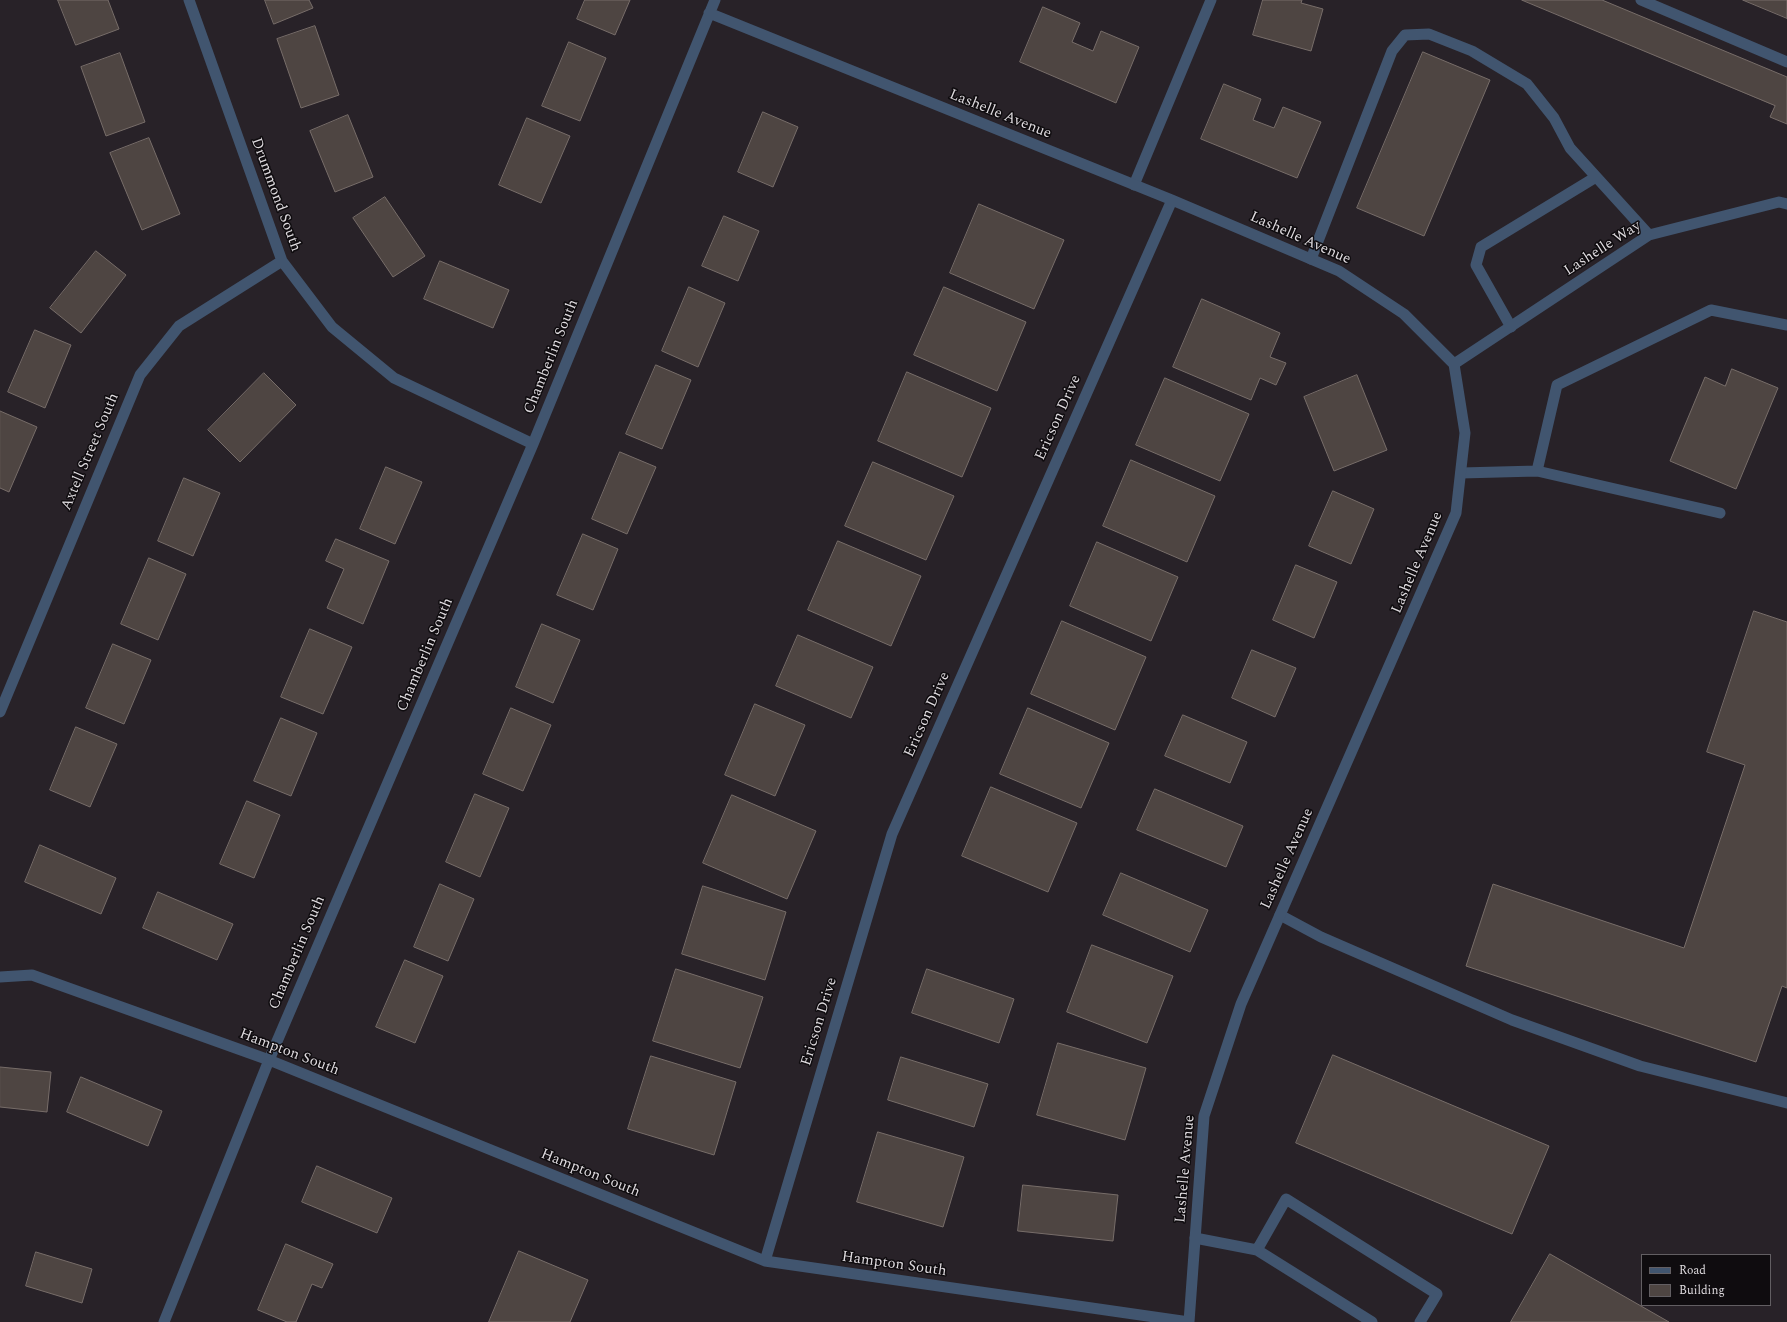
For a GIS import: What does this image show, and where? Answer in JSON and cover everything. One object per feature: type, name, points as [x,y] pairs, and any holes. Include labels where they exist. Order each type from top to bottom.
[{"type":"street","name":"Drummond South","points":[[189,0],[282,261],[332,327],[394,378],[533,444]]},
{"type":"street","name":"Chamberlin South","points":[[164,1322],[269,1060],[533,444],[715,0]]},
{"type":"street","points":[[1134,184],[1211,0]]},
{"type":"street","points":[[1641,0],[1787,62]]},
{"type":"street","name":"Lashelle Avenue","points":[[709,13],[1134,184],[1339,271],[1404,314],[1454,364],[1465,433],[1456,514],[1241,1004],[1204,1116],[1189,1322]]},
{"type":"street","points":[[1311,259],[1392,51],[1405,35],[1429,34],[1472,51],[1527,84],[1554,118],[1570,148],[1649,235]]},
{"type":"street","points":[[1510,327],[1476,265],[1480,247],[1596,177]]},
{"type":"street","name":"Ericson Drive","points":[[765,1261],[892,834],[1172,200]]},
{"type":"street","name":"Lashelle Way","points":[[1454,364],[1649,235],[1779,202],[1787,204]]},
{"type":"street","name":"Axtell Street South","points":[[0,712],[140,375],[179,326],[282,261]]},
{"type":"street","points":[[1537,471],[1557,385],[1711,310],[1787,325]]},
{"type":"street","points":[[1460,473],[1537,471],[1720,514]]},
{"type":"street","points":[[1280,915],[1321,937],[1512,1020],[1640,1066],[1787,1104]]},
{"type":"street","name":"Hampton South","points":[[0,977],[32,975],[269,1060],[765,1261],[1189,1322]]},
{"type":"street","points":[[1257,1250],[1286,1199],[1437,1294],[1420,1322]]},
{"type":"street","points":[[1195,1238],[1257,1250],[1372,1322]]},
{"type":"building","points":[[58,0],[108,0],[119,29],[76,45]]},
{"type":"building","points":[[265,0],[309,0],[313,8],[274,24]]},
{"type":"building","points":[[585,0],[630,0],[615,35],[577,19]]},
{"type":"building","points":[[1263,0],[1302,0],[1301,3],[1323,9],[1311,51],[1253,35]]},
{"type":"building","points":[[1522,0],[1602,0],[1787,77],[1787,124],[1770,117],[1775,106]]},
{"type":"building","points":[[1743,0],[1787,0],[1787,18]]},
{"type":"building","points":[[1043,7],[1080,23],[1072,42],[1093,51],[1101,31],[1139,47],[1116,103],[1020,62]]},
{"type":"building","points":[[315,26],[339,95],[301,108],[277,39]]},
{"type":"building","points":[[569,42],[606,58],[580,121],[542,106]]},
{"type":"building","points":[[1423,52],[1490,80],[1424,236],[1357,208]]},
{"type":"building","points":[[120,53],[145,122],[106,136],[81,67]]},
{"type":"building","points":[[1224,84],[1261,99],[1253,120],[1274,128],[1283,107],[1321,122],[1297,178],[1201,139]]},
{"type":"building","points":[[763,112],[798,127],[773,187],[738,172]]},
{"type":"building","points":[[348,115],[373,177],[335,192],[310,131]]},
{"type":"building","points":[[527,118],[570,136],[541,203],[499,185]]},
{"type":"building","points":[[149,138],[180,214],[142,230],[110,153]]},
{"type":"building","points":[[385,197],[425,256],[393,277],[353,218]]},
{"type":"building","points":[[979,204],[1064,240],[1034,309],[950,273]]},
{"type":"building","points":[[724,216],[759,231],[738,281],[702,266]]},
{"type":"building","points":[[96,251],[126,275],[81,333],[50,308]]},
{"type":"building","points":[[440,261],[509,290],[493,328],[424,299]]},
{"type":"building","points":[[689,287],[725,303],[698,367],[662,351]]},
{"type":"building","points":[[944,287],[1026,322],[997,391],[914,355]]},
{"type":"building","points":[[1202,299],[1280,333],[1270,357],[1286,363],[1276,385],[1260,378],[1251,400],[1173,367]]},
{"type":"building","points":[[35,330],[71,345],[45,408],[8,392]]},
{"type":"building","points":[[656,365],[691,380],[662,449],[626,434]]},
{"type":"building","points":[[1732,369],[1778,388],[1736,489],[1670,461],[1705,377],[1725,386]]},
{"type":"building","points":[[907,372],[991,408],[962,477],[878,441]]},
{"type":"building","points":[[264,373],[296,405],[240,462],[208,430]]},
{"type":"building","points":[[1357,375],[1387,450],[1334,471],[1304,397]]},
{"type":"building","points":[[1165,378],[1249,414],[1220,481],[1136,445]]},
{"type":"building","points":[[0,411],[37,427],[9,492],[0,488]]},
{"type":"building","points":[[620,452],[656,467],[627,534],[592,519]]},
{"type":"building","points":[[1131,460],[1215,496],[1187,562],[1103,526]]},
{"type":"building","points":[[873,462],[954,496],[926,560],[845,526]]},
{"type":"building","points":[[386,467],[422,482],[395,544],[360,529]]},
{"type":"building","points":[[184,478],[220,493],[193,556],[158,541]]},
{"type":"building","points":[[1333,491],[1374,509],[1351,564],[1309,546]]},
{"type":"building","points":[[583,534],[618,549],[593,610],[557,595]]},
{"type":"building","points":[[336,539],[389,561],[363,624],[327,608],[344,569],[326,561]]},
{"type":"building","points":[[838,541],[921,576],[891,646],[808,610]]},
{"type":"building","points":[[1097,542],[1178,577],[1151,641],[1070,606]]},
{"type":"building","points":[[149,558],[186,574],[158,640],[121,624]]},
{"type":"building","points":[[1296,565],[1337,582],[1314,638],[1273,620]]},
{"type":"building","points":[[1754,611],[1787,622],[1787,988],[1782,986],[1756,1062],[1466,966],[1493,884],[1684,948],[1745,765],[1707,752]]},
{"type":"building","points":[[1062,621],[1146,657],[1115,730],[1031,694]]},
{"type":"building","points":[[542,624],[580,640],[553,703],[516,687]]},
{"type":"building","points":[[310,629],[352,647],[323,714],[281,697]]},
{"type":"building","points":[[798,635],[873,667],[851,718],[776,686]]},
{"type":"building","points":[[113,644],[151,660],[124,724],[86,708]]},
{"type":"building","points":[[1252,650],[1296,668],[1275,717],[1232,698]]},
{"type":"building","points":[[755,704],[805,725],[775,796],[725,775]]},
{"type":"building","points":[[511,708],[551,725],[523,791],[483,774]]},
{"type":"building","points":[[1028,708],[1109,743],[1081,808],[1000,774]]},
{"type":"building","points":[[1183,715],[1247,742],[1230,783],[1165,756]]},
{"type":"building","points":[[281,718],[317,733],[291,796],[254,781]]},
{"type":"building","points":[[76,727],[117,744],[90,807],[50,790]]},
{"type":"building","points":[[991,787],[1077,823],[1048,892],[962,856]]},
{"type":"building","points":[[1155,789],[1243,826],[1226,867],[1137,830]]},
{"type":"building","points":[[475,794],[509,808],[480,877],[446,862]]},
{"type":"building","points":[[732,795],[816,831],[787,899],[703,863]]},
{"type":"building","points":[[247,801],[280,815],[254,878],[220,864]]},
{"type":"building","points":[[40,845],[116,878],[101,914],[25,882]]},
{"type":"building","points":[[1121,873],[1208,910],[1190,952],[1103,915]]},
{"type":"building","points":[[440,884],[474,899],[448,961],[414,947]]},
{"type":"building","points":[[703,886],[786,912],[765,980],[682,954]]},
{"type":"building","points":[[158,892],[233,924],[217,960],[143,928]]},
{"type":"building","points":[[1092,945],[1173,976],[1147,1043],[1067,1012]]},
{"type":"building","points":[[405,960],[443,976],[415,1043],[376,1027]]},
{"type":"building","points":[[676,969],[763,997],[740,1068],[653,1041]]},
{"type":"building","points":[[927,969],[1014,999],[999,1043],[912,1013]]},
{"type":"building","points":[[1058,1043],[1146,1068],[1125,1140],[1037,1115]]},
{"type":"building","points":[[1333,1055],[1549,1146],[1512,1234],[1296,1143]]},
{"type":"building","points":[[651,1056],[736,1082],[714,1155],[628,1129]]},
{"type":"building","points":[[901,1057],[988,1084],[974,1127],[888,1100]]},
{"type":"building","points":[[0,1067],[51,1072],[47,1112],[0,1107]]},
{"type":"building","points":[[81,1077],[162,1111],[148,1146],[67,1112]]},
{"type":"building","points":[[878,1132],[964,1157],[943,1227],[857,1202]]},
{"type":"building","points":[[317,1166],[392,1198],[377,1233],[302,1202]]},
{"type":"building","points":[[1023,1185],[1118,1195],[1113,1241],[1018,1231]]},
{"type":"building","points":[[286,1244],[333,1264],[322,1288],[312,1284],[296,1322],[287,1322],[258,1310]]},
{"type":"building","points":[[519,1251],[588,1280],[570,1322],[489,1322]]},
{"type":"building","points":[[36,1252],[92,1269],[82,1303],[26,1286]]},
{"type":"building","points":[[1550,1254],[1669,1322],[1511,1322]]}]
